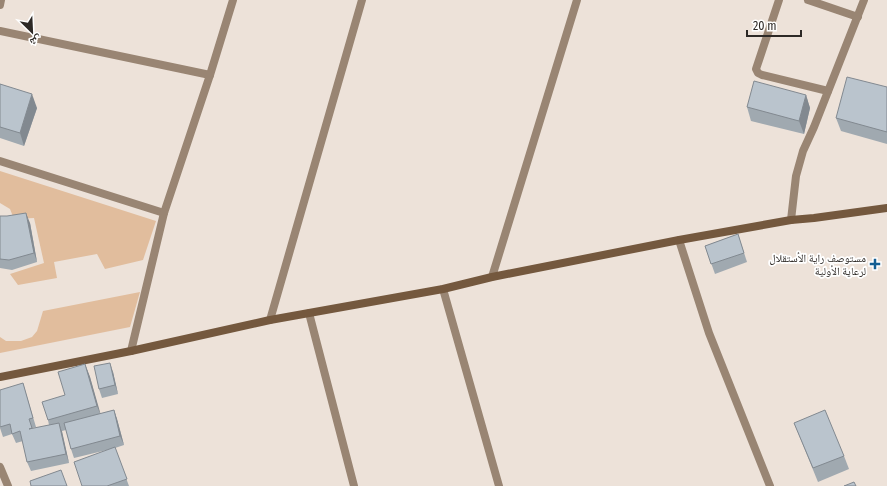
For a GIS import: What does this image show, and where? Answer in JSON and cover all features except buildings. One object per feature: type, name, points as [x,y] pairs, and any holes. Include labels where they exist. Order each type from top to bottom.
[{"type":"main road","points":[[0,377],[131,351],[270,320],[443,289],[492,277],[679,240],[791,220],[887,208]]},
{"type":"street","points":[[0,6],[2,0]]},
{"type":"street","points":[[131,351],[164,213],[210,75],[233,0]]},
{"type":"street","points":[[270,320],[362,0]]},
{"type":"street","points":[[492,277],[576,0]]},
{"type":"street","points":[[779,0],[756,69],[758,73],[828,91]]},
{"type":"street","points":[[808,0],[858,16]]},
{"type":"street","points":[[791,220],[796,176],[801,157],[864,0]]},
{"type":"street","points":[[0,31],[210,75]]},
{"type":"street","points":[[0,161],[164,213]]},
{"type":"street","points":[[679,240],[709,333],[770,486]]},
{"type":"street","points":[[443,289],[499,486]]},
{"type":"street","points":[[309,313],[354,486]]},
{"type":"street","points":[[0,467],[8,486]]},
{"type":"shaded area","points":[[0,171],[156,221],[143,260],[105,269],[97,254],[54,262],[57,278],[18,285],[10,274],[44,263],[34,218],[14,219],[10,209],[0,203]]},
{"type":"shaded area","points":[[140,292],[130,327],[0,353],[0,337],[6,341],[21,341],[32,337],[37,331],[43,311]]},
{"type":"place","name":"مستوصف راية الأستقلال لرعاية الأولية","points":[[875,264]]}]
